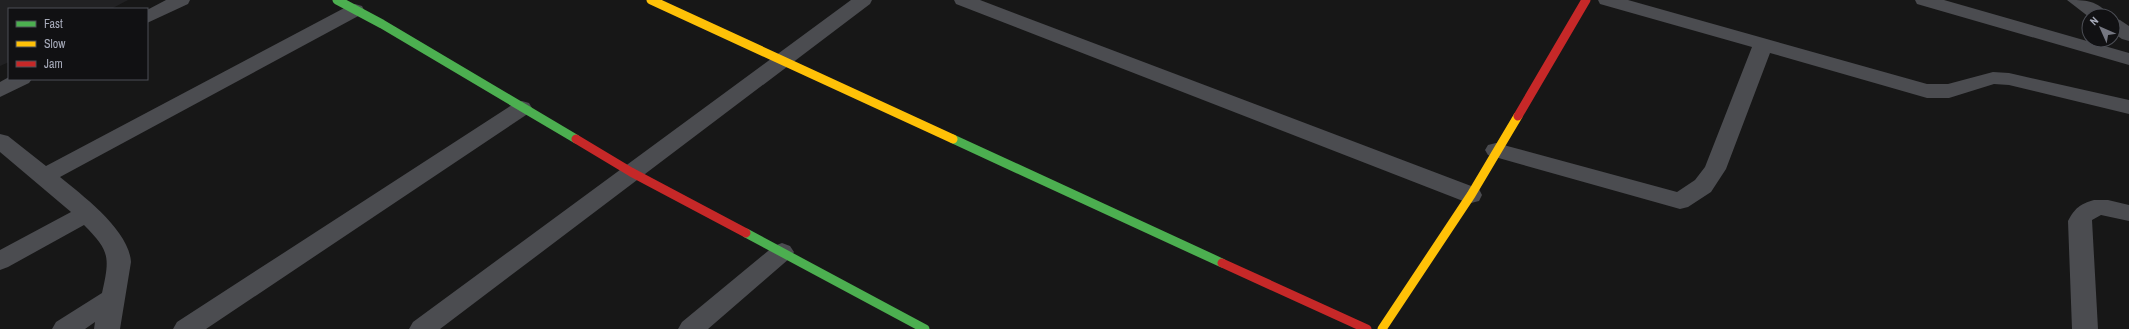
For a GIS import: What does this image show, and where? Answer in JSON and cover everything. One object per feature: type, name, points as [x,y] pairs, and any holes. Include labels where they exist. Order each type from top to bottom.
[{"type":"street","points":[[148,16],[181,0]]},
{"type":"street","points":[[337,0],[416,44],[632,172],[925,329]]},
{"type":"street","points":[[651,0],[1367,329]]},
{"type":"street","points":[[422,329],[863,0]]},
{"type":"street","points":[[963,0],[1471,195]]},
{"type":"street","points":[[1382,329],[1471,195],[1496,150],[1586,0]]},
{"type":"street","points":[[1607,0],[1927,91],[1949,91],[1993,78],[2009,79],[2129,107]]},
{"type":"street","points":[[1924,0],[2129,59]]},
{"type":"street","points":[[2076,0],[2088,8]]},
{"type":"street","points":[[45,176],[355,10]]},
{"type":"street","points":[[1496,150],[1680,201],[1703,186],[1715,169],[1763,44]]},
{"type":"street","points":[[0,90],[20,80]]},
{"type":"street","points":[[186,329],[522,108]]},
{"type":"street","points":[[0,141],[45,176],[113,241],[118,253],[107,329]]},
{"type":"street","points":[[2085,329],[2080,221],[2083,213],[2089,208],[2104,207],[2129,213]]},
{"type":"street","points":[[0,261],[86,214]]},
{"type":"street","points":[[691,329],[782,252]]},
{"type":"street","points":[[65,329],[112,298]]},
{"type":"shaded area","points":[[0,0],[128,0],[113,8],[8,8],[8,62],[0,66]]},
{"type":"traffic: fast","points":[[337,0],[382,24],[576,139]]},
{"type":"traffic: fast","points":[[953,139],[1222,263]]},
{"type":"traffic: fast","points":[[746,233],[925,329]]},
{"type":"traffic: slow","points":[[651,0],[953,139]]},
{"type":"traffic: slow","points":[[1382,329],[1471,195],[1518,116]]},
{"type":"traffic: jam","points":[[1518,116],[1586,0]]},
{"type":"traffic: jam","points":[[576,139],[631,172],[746,233]]},
{"type":"traffic: jam","points":[[1222,263],[1367,329]]}]
